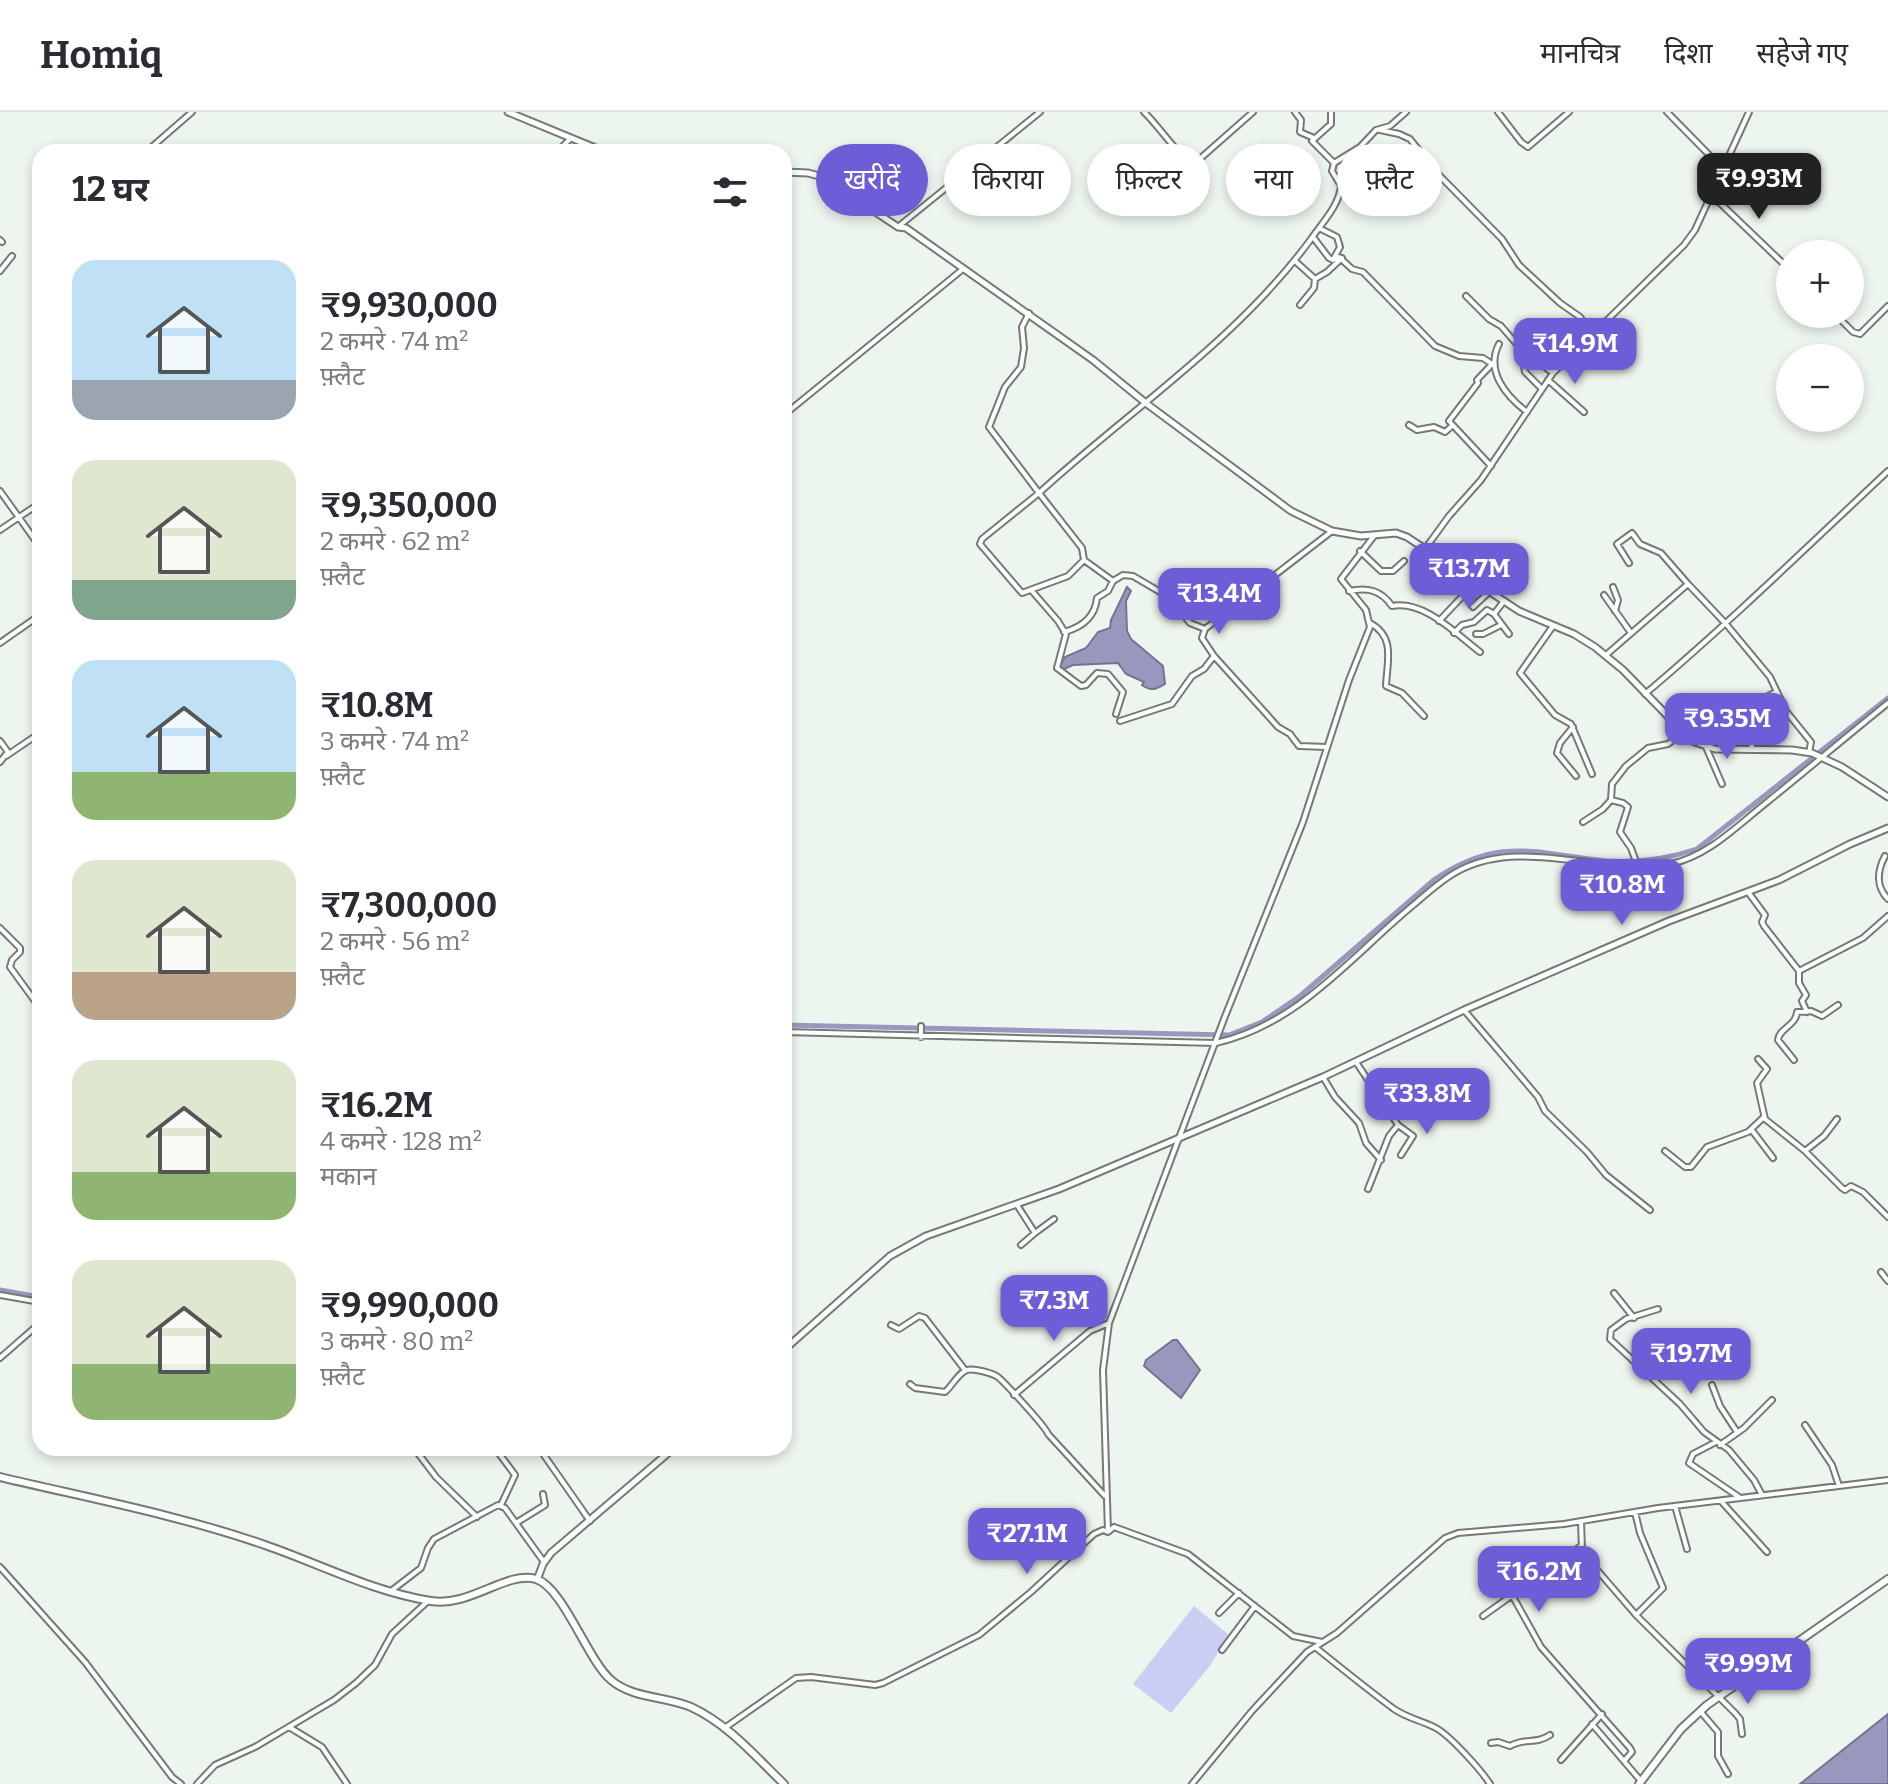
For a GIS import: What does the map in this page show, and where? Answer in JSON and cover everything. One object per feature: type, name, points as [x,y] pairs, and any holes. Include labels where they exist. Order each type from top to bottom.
[{"type":"main road","points":[[0,1477],[170,1517],[263,1544],[391,1591],[428,1601],[462,1600],[520,1577],[537,1580],[553,1593],[611,1680],[627,1689],[687,1705],[717,1720],[784,1784]]},
{"type":"main road","points":[[1640,1783],[1681,1729],[1719,1695],[1888,1579]]},
{"type":"street","points":[[155,144],[192,112]]},
{"type":"street","points":[[508,112],[586,144]]},
{"type":"street","points":[[898,227],[1040,112]]},
{"type":"street","points":[[1144,112],[1154,121],[1164,138],[1194,164],[1253,112]]},
{"type":"street","points":[[1295,112],[1301,120],[1300,132],[1314,138]]},
{"type":"street","points":[[1331,112],[1331,124],[1312,141],[1334,163]]},
{"type":"street","points":[[1084,560],[1068,576],[1032,591],[1020,592],[980,544],[982,539],[1147,404],[1242,320],[1295,261],[1340,194],[1340,183],[1332,171],[1334,163],[1360,147],[1376,130],[1390,126],[1406,112]]},
{"type":"street","points":[[1498,112],[1528,147],[1569,112]]},
{"type":"street","points":[[1667,112],[1723,169]]},
{"type":"street","points":[[1425,549],[1491,466],[1553,373],[1684,245],[1749,112]]},
{"type":"street","points":[[1376,130],[1410,139],[1437,173],[1502,239],[1519,265],[1580,317],[1593,335]]},
{"type":"street","points":[[565,144],[571,138]]},
{"type":"street","points":[[792,172],[823,177],[965,268],[1093,360],[1291,511],[1332,531],[1374,536],[1401,534],[1529,616],[1584,639],[1606,655],[1683,733],[1706,747],[1811,753],[1888,797]]},
{"type":"street","points":[[1711,195],[1776,257]]},
{"type":"street","points":[[1319,228],[1337,237],[1340,247],[1333,260]]},
{"type":"street","points":[[1313,237],[1329,258],[1342,258]]},
{"type":"street","points":[[0,271],[12,256]]},
{"type":"street","points":[[1300,305],[1314,288],[1315,279],[1342,258]]},
{"type":"street","points":[[1342,258],[1352,269],[1366,275],[1435,346],[1459,356],[1483,358],[1493,363],[1499,383],[1527,412]]},
{"type":"street","points":[[1295,261],[1315,279]]},
{"type":"street","points":[[792,409],[965,268]]},
{"type":"street","points":[[1466,296],[1489,319],[1501,326],[1521,349],[1553,373]]},
{"type":"street","points":[[1849,328],[1860,334],[1887,309]]},
{"type":"street","points":[[1029,313],[1022,327],[1024,348],[1021,367],[1005,387],[989,427],[1082,548],[1084,560],[1113,581]]},
{"type":"street","points":[[1491,466],[1452,426],[1449,418],[1493,363],[1499,344]]},
{"type":"street","points":[[1521,349],[1525,372],[1542,389]]},
{"type":"street","points":[[1548,380],[1584,412]]},
{"type":"street","points":[[1409,425],[1417,430],[1434,427],[1445,432],[1452,426]]},
{"type":"street","points":[[1645,694],[1726,624],[1888,471]]},
{"type":"street","points":[[0,491],[32,536]]},
{"type":"street","points":[[0,530],[32,508]]},
{"type":"street","points":[[1327,747],[1299,746],[1290,734],[1278,727],[1202,641],[1205,629],[1332,531]]},
{"type":"street","points":[[1629,563],[1617,544],[1632,533],[1640,544],[1661,553],[1770,677],[1786,711],[1811,742],[1811,753]]},
{"type":"street","points":[[1108,1532],[1103,1370],[1109,1323],[1308,811],[1370,623],[1366,610],[1341,579],[1374,536]]},
{"type":"street","points":[[1360,551],[1381,571],[1393,571],[1404,561]]},
{"type":"street","points":[[1064,632],[1076,628],[1094,614],[1097,598],[1123,575],[1133,576],[1167,596],[1190,623],[1205,629]]},
{"type":"street","points":[[1439,621],[1475,583]]},
{"type":"street","points":[[1606,655],[1688,584]]},
{"type":"street","points":[[1613,587],[1618,600],[1615,611]]},
{"type":"street","points":[[1349,591],[1371,589],[1392,606],[1401,603],[1410,605],[1439,621],[1480,652]]},
{"type":"street","points":[[1032,591],[1064,632],[1065,642],[1057,668],[1081,686],[1097,673],[1108,674],[1123,692],[1116,714]]},
{"type":"street","points":[[1473,607],[1489,592]]},
{"type":"street","points":[[1604,595],[1631,633]]},
{"type":"street","points":[[1494,614],[1504,601]]},
{"type":"street","points":[[1454,633],[1460,626],[1475,621],[1485,610],[1494,614],[1509,634]]},
{"type":"street","points":[[0,643],[32,621]]},
{"type":"street","points":[[1370,623],[1381,629],[1388,643],[1390,658],[1386,686],[1402,693],[1424,716]]},
{"type":"street","points":[[1476,634],[1501,625]]},
{"type":"street","points":[[1553,626],[1520,673],[1555,715],[1573,727],[1592,774]]},
{"type":"street","points":[[1120,721],[1172,704],[1192,676],[1204,669],[1214,656]]},
{"type":"street","points":[[1753,749],[1740,718],[1756,702],[1776,692]]},
{"type":"street","points":[[792,1032],[921,1031],[1017,1037],[1217,1041],[1264,1028],[1305,1001],[1427,893],[1467,867],[1483,861],[1522,857],[1637,866],[1670,864],[1698,855],[1888,703]]},
{"type":"street","points":[[1573,727],[1558,746],[1557,753],[1576,776]]},
{"type":"street","points":[[1583,822],[1601,811],[1611,800],[1612,784],[1626,766],[1648,748],[1668,744],[1683,733]]},
{"type":"street","points":[[0,762],[32,738]]},
{"type":"street","points":[[0,741],[8,751],[6,756]]},
{"type":"street","points":[[1706,747],[1722,784]]},
{"type":"street","points":[[1611,800],[1628,807],[1620,832],[1637,866]]},
{"type":"street","points":[[792,1343],[890,1256],[926,1236],[1017,1205],[1179,1139],[1323,1077],[1464,1010],[1669,921],[1748,892],[1888,828]]},
{"type":"street","points":[[1885,856],[1879,885],[1888,899]]},
{"type":"street","points":[[1748,892],[1765,915],[1764,926],[1799,971],[1799,983],[1806,995],[1802,1001],[1807,1012]]},
{"type":"street","points":[[1799,971],[1863,938],[1888,916]]},
{"type":"street","points":[[0,928],[21,950],[10,967],[32,997]]},
{"type":"street","points":[[1794,1060],[1778,1036],[1796,1020],[1797,1012],[1822,1016],[1838,1005]]},
{"type":"street","points":[[1464,1010],[1538,1097],[1545,1111],[1606,1175],[1650,1210]]},
{"type":"street","points":[[1758,1059],[1767,1069],[1757,1083],[1764,1117],[1805,1151],[1842,1188],[1845,1190],[1851,1186],[1863,1192],[1888,1217]]},
{"type":"street","points":[[1358,1060],[1398,1125],[1413,1136],[1401,1155]]},
{"type":"street","points":[[1323,1077],[1335,1097],[1359,1123],[1366,1143],[1381,1160]]},
{"type":"street","points":[[1665,1151],[1688,1168],[1707,1147],[1743,1135],[1764,1117]]},
{"type":"street","points":[[1805,1151],[1824,1136],[1837,1119]]},
{"type":"street","points":[[1368,1189],[1389,1136],[1398,1125]]},
{"type":"street","points":[[1751,1129],[1773,1158]]},
{"type":"street","points":[[1017,1205],[1035,1233]]},
{"type":"street","points":[[1021,1245],[1054,1219]]},
{"type":"street","points":[[1881,1272],[1888,1281]]},
{"type":"street","points":[[1614,1293],[1634,1318]]},
{"type":"street","points":[[0,1295],[32,1301]]},
{"type":"street","points":[[1658,1309],[1624,1320],[1609,1334],[1613,1342],[1724,1446],[1762,1495]]},
{"type":"street","points":[[891,1325],[899,1329],[919,1316],[925,1318],[965,1370]]},
{"type":"street","points":[[1014,1395],[1090,1331],[1109,1323]]},
{"type":"street","points":[[0,1358],[32,1330]]},
{"type":"street","points":[[1632,1360],[1644,1347],[1658,1360]]},
{"type":"street","points":[[910,1384],[915,1388],[945,1392],[965,1370],[993,1374],[1045,1426],[1048,1434],[1106,1498]]},
{"type":"street","points":[[1712,1385],[1720,1406],[1737,1432]]},
{"type":"street","points":[[1741,1498],[1689,1463],[1693,1454],[1737,1432],[1772,1400]]},
{"type":"street","points":[[1805,1425],[1832,1465],[1839,1486]]},
{"type":"street","points":[[420,1456],[436,1477],[477,1517]]},
{"type":"street","points":[[391,1591],[421,1568],[434,1539],[501,1505],[515,1475],[501,1456]]},
{"type":"street","points":[[545,1456],[590,1521]]},
{"type":"street","points":[[537,1580],[544,1562],[560,1545],[665,1456]]},
{"type":"street","points":[[1192,1784],[1252,1711],[1307,1652],[1325,1642],[1445,1538],[1458,1533],[1581,1521],[1675,1506],[1888,1480]]},
{"type":"street","points":[[516,1523],[545,1505],[543,1494]]},
{"type":"street","points":[[1720,1501],[1767,1552]]},
{"type":"street","points":[[501,1505],[544,1562]]},
{"type":"street","points":[[1675,1506],[1687,1549]]},
{"type":"street","points":[[1635,1512],[1640,1533],[1663,1588],[1636,1615]]},
{"type":"street","points":[[1581,1521],[1581,1546],[1592,1564],[1636,1615],[1719,1695],[1740,1719],[1742,1734]]},
{"type":"street","points":[[1108,1532],[1114,1527],[1125,1529],[1182,1551],[1293,1636],[1325,1642]]},
{"type":"street","points":[[725,1728],[796,1678],[875,1685],[953,1649],[995,1623],[1094,1534],[1103,1530],[1108,1532]]},
{"type":"street","points":[[1483,1616],[1581,1546]]},
{"type":"street","points":[[0,1567],[85,1662],[172,1777],[181,1784]]},
{"type":"street","points":[[1219,1613],[1239,1593]]},
{"type":"street","points":[[1512,1595],[1541,1647],[1632,1750],[1624,1761]]},
{"type":"street","points":[[197,1784],[215,1765],[255,1747],[334,1700],[371,1670],[392,1634],[428,1601]]},
{"type":"street","points":[[1222,1650],[1255,1606]]},
{"type":"street","points":[[1315,1647],[1407,1717],[1440,1730],[1463,1750],[1490,1784]]},
{"type":"street","points":[[1700,1711],[1718,1732],[1718,1756],[1728,1774]]},
{"type":"street","points":[[1561,1760],[1602,1714]]},
{"type":"street","points":[[1592,1724],[1640,1783]]},
{"type":"street","points":[[289,1727],[322,1747],[347,1784]]},
{"type":"street","points":[[1491,1743],[1510,1746],[1523,1740],[1538,1742],[1550,1735]]},
{"type":"shaded area","points":[[1127,587],[1131,591],[1126,601],[1127,631],[1131,639],[1163,666],[1165,684],[1151,689],[1142,685],[1144,682],[1126,674],[1118,663],[1073,665],[1062,670],[1059,667],[1065,657],[1086,648],[1098,632],[1110,628]]},
{"type":"shaded area","points":[[1177,1340],[1200,1370],[1181,1398],[1144,1366],[1146,1360]]},
{"type":"shaded area","points":[[1194,1606],[1229,1635],[1209,1667],[1171,1713],[1133,1684]]},
{"type":"shaded area","points":[[1888,1714],[1888,1784],[1800,1784]]},
{"type":"waterway","points":[[792,1025],[1229,1035],[1262,1022],[1300,996],[1435,879],[1458,865],[1499,852],[1538,852],[1630,861],[1663,858],[1697,849],[1888,698]]},
{"type":"waterway","points":[[0,1290],[32,1296]]}]
